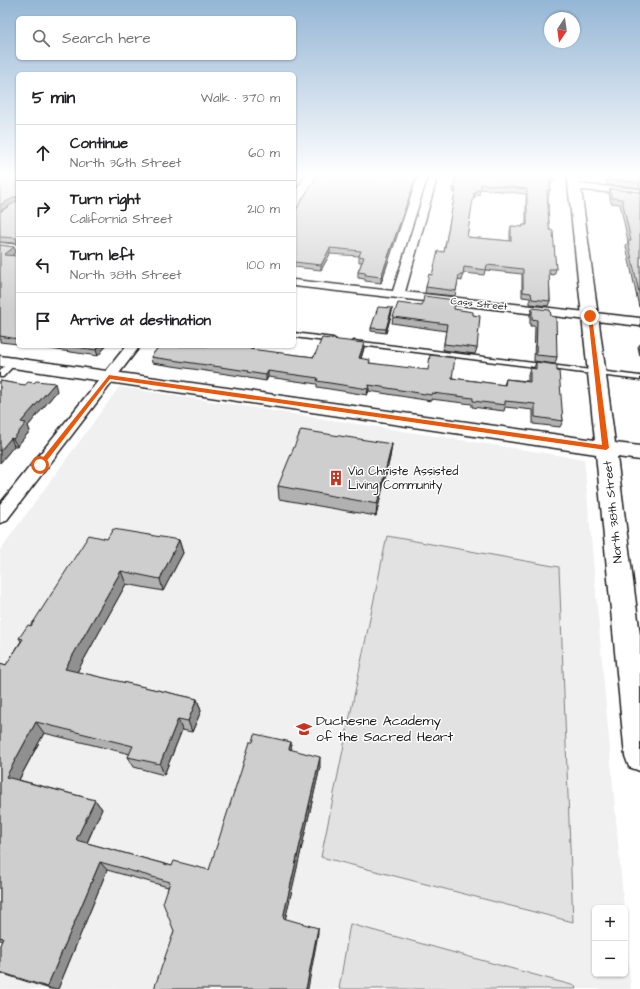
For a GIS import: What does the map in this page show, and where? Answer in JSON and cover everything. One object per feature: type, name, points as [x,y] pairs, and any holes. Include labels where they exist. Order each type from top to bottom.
[{"type":"street","points":[[398,295],[420,220]]},
{"type":"street","name":"North 38th Street","points":[[578,220],[606,448],[640,756]]},
{"type":"street","points":[[0,246],[16,248]]},
{"type":"street","name":"Cass Street","points":[[296,283],[640,322]]},
{"type":"street","points":[[0,516],[131,348]]},
{"type":"street","points":[[4,366],[109,377],[640,453]]},
{"type":"lane","points":[[296,335],[640,378]]},
{"type":"shaded area","name":"Duchesne Academy of the Sacred Heart","points":[[119,387],[584,459],[624,905],[592,905],[592,977],[628,977],[628,954],[631,989],[0,989],[0,550]]},
{"type":"shaded area","points":[[387,536],[559,567],[573,922],[321,857]]},
{"type":"shaded area","points":[[350,924],[575,986],[576,989],[339,989]]},
{"type":"building","points":[[0,220],[16,220],[16,238],[0,237]]},
{"type":"building","points":[[296,220],[401,220],[381,277],[365,275],[366,273],[358,272],[364,257],[359,256],[361,251],[330,248],[321,265],[296,262]]},
{"type":"building","points":[[450,220],[470,220],[467,237],[511,241],[511,226],[523,227],[523,225],[527,225],[527,220],[549,220],[550,230],[553,231],[556,269],[549,269],[550,301],[532,299],[531,293],[523,292],[523,269],[487,265],[486,270],[464,267],[463,275],[459,275],[456,291],[426,287],[429,274],[432,275],[438,251],[444,252]]},
{"type":"building","points":[[627,220],[640,220],[640,297],[628,241],[631,241]]},
{"type":"building","points":[[0,245],[14,247],[4,255],[16,256],[16,339],[0,336]]},
{"type":"building","points":[[424,296],[455,300],[454,309],[473,312],[473,315],[480,316],[477,348],[444,344],[447,324],[393,317],[398,303],[422,306]]},
{"type":"building","points":[[378,307],[392,308],[386,329],[371,328]]},
{"type":"building","points":[[532,308],[550,310],[551,316],[556,317],[557,357],[536,355],[537,320],[532,319]]},
{"type":"building","points":[[322,338],[364,343],[359,358],[370,360],[369,363],[428,370],[430,355],[455,358],[452,378],[505,385],[506,379],[530,382],[530,368],[536,369],[536,362],[557,365],[557,371],[559,371],[563,421],[535,417],[535,404],[505,401],[505,405],[473,401],[473,398],[432,393],[431,395],[369,385],[368,389],[317,381],[318,378],[268,371],[266,375],[151,357],[158,348],[251,348],[250,349],[314,357]]},
{"type":"building","points":[[83,348],[98,348],[96,350]]},
{"type":"building","points":[[0,381],[25,385],[28,382],[34,383],[36,381],[55,383],[21,422],[26,423],[13,439],[11,438],[0,451]]},
{"type":"building","name":"Via Christe Assisted Living Community","points":[[301,430],[392,444],[377,504],[278,486]]},
{"type":"building","points":[[113,529],[179,540],[160,579],[121,571],[65,669],[197,699],[188,721],[178,719],[160,764],[128,757],[133,746],[36,722],[6,777],[95,800],[76,840],[172,866],[174,861],[209,870],[250,742],[253,742],[255,734],[291,742],[289,749],[320,757],[283,918],[318,928],[306,989],[154,989],[174,931],[163,903],[170,882],[100,862],[47,987],[0,972],[0,945],[3,938],[0,937],[0,663],[6,665],[23,639],[19,638],[28,625],[31,626],[89,535],[107,539]]},
{"type":"place","name":"Via Christe Assisted Living Community","points":[[336,478]]},
{"type":"place","name":"Duchesne Academy of the Sacred Heart","points":[[304,729]]},
{"type":"route","points":[[40,465],[109,377],[606,448],[590,316]]}]
